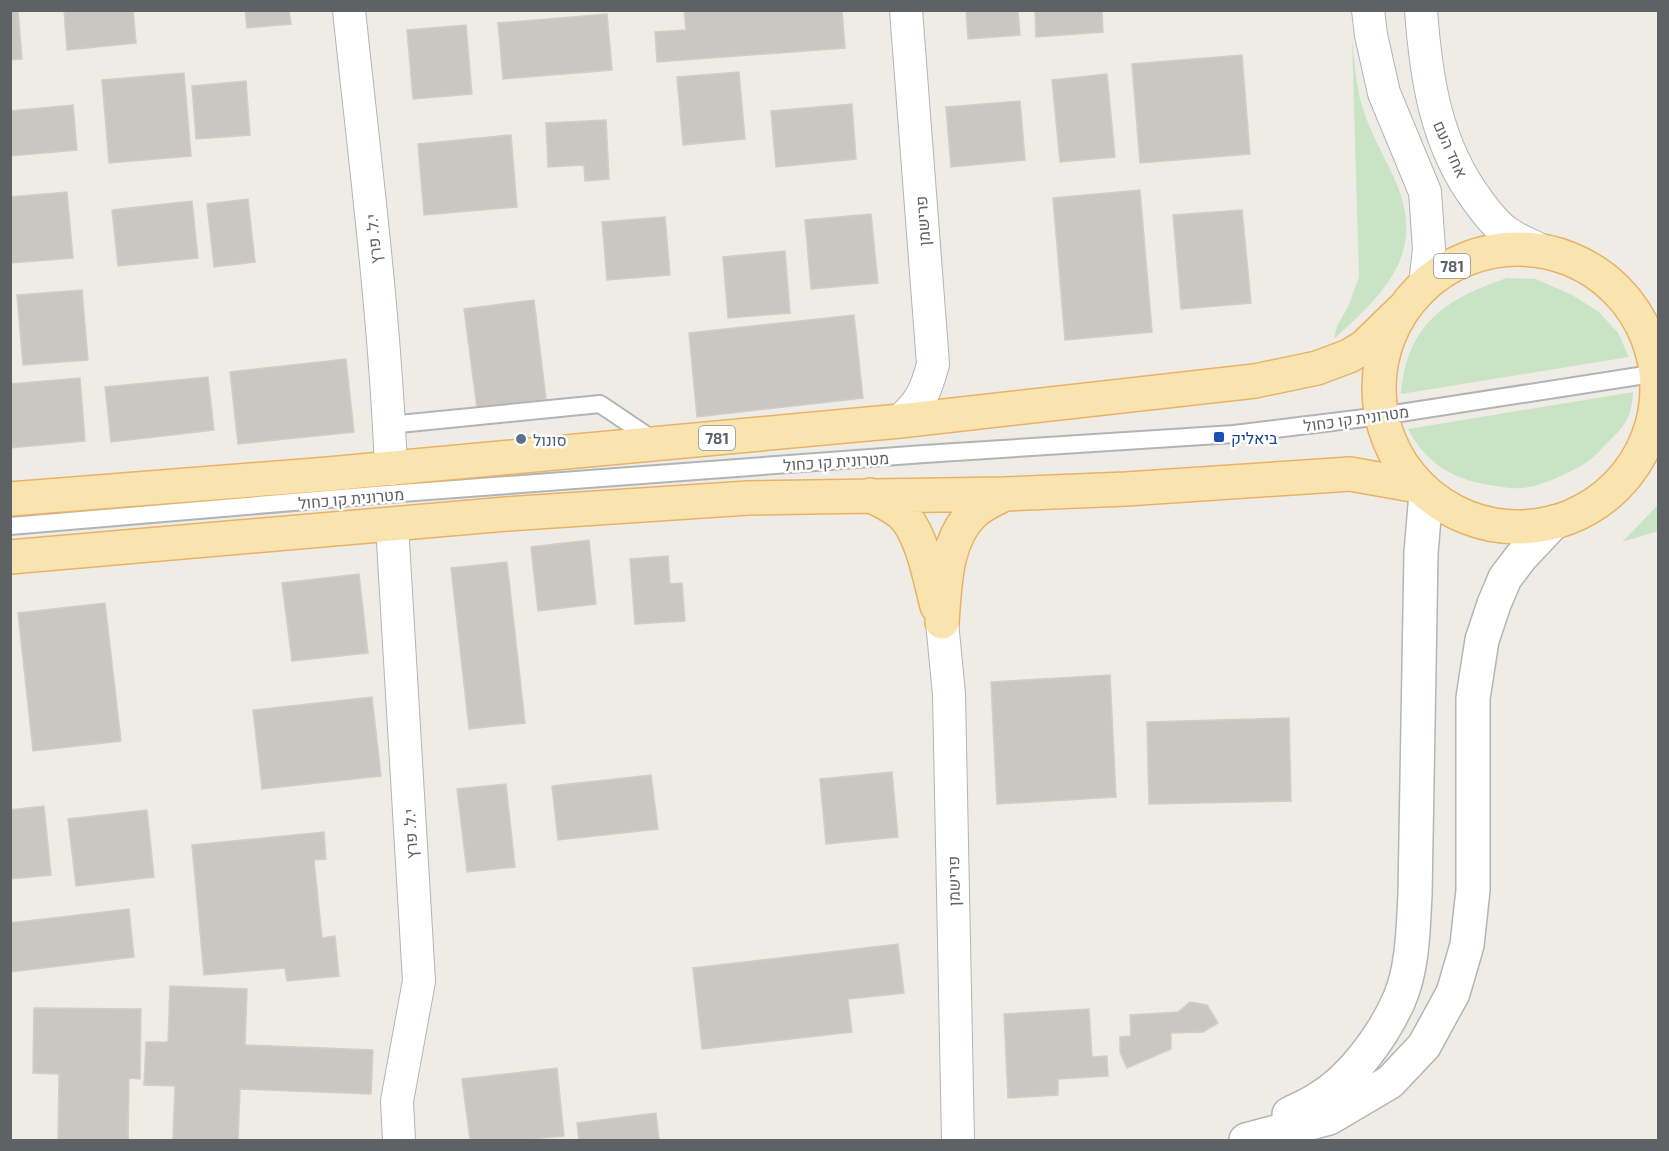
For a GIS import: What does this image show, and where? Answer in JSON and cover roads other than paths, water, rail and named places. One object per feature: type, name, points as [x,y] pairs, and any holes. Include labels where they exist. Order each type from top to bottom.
[{"type":"main road","name":"781","points":[[10,500],[391,469],[900,421],[1220,385],[1292,374],[1333,363],[1364,348],[1425,285],[1450,267],[1480,255],[1504,250],[1542,252],[1582,265],[1601,276],[1617,290],[1636,314],[1646,333],[1658,373],[1656,409],[1650,432],[1634,465],[1610,492]]},
{"type":"main road","name":"781","points":[[1617,290],[1634,300],[1659,308]]},
{"type":"main road","name":"781","points":[[1402,310],[1390,332],[1382,357],[1378,391],[1385,433],[1396,458],[1422,490],[1451,510],[1479,522],[1509,527],[1539,526],[1554,522],[1590,508],[1659,450]]},
{"type":"main road","name":"781","points":[[10,557],[625,505],[748,498],[1005,494],[1172,487],[1350,474],[1385,479],[1422,490]]},
{"type":"main road","points":[[942,622],[950,555],[960,529],[974,511],[1005,494]]},
{"type":"main road","points":[[870,495],[889,504],[904,516],[916,535],[942,622]]},
{"type":"street","name":"י.ל. פרץ","points":[[349,10],[373,238],[391,469]]},
{"type":"street","name":"פרישמן","points":[[900,421],[917,405],[927,388],[933,364],[906,10]]},
{"type":"street","points":[[1368,10],[1384,93],[1425,192],[1429,249],[1425,285]]},
{"type":"street","name":"אחד העם","points":[[1421,10],[1425,59],[1434,109],[1451,158],[1462,178],[1489,215],[1506,232],[1542,252]]},
{"type":"street","points":[[1228,1140],[1278,1119],[1319,1098],[1349,1074],[1375,1041],[1399,999],[1412,939],[1415,895],[1422,490]]},
{"type":"street","points":[[1246,1140],[1329,1118],[1390,1082],[1424,1046],[1453,993],[1467,945],[1473,890],[1473,699],[1482,640],[1505,578],[1554,522]]},
{"type":"street","name":"י.ל. פרץ","points":[[392,525],[419,981],[397,1101],[399,1140]]},
{"type":"street","name":"פרישמן","points":[[942,622],[949,694],[958,1140]]},
{"type":"lane","name":"מטרונית קו כחול","points":[[10,526],[495,486],[1234,434],[1381,416],[1658,373]]},
{"type":"lane","points":[[389,425],[600,404],[658,443]]},
{"type":"place","name":"ביאליק","points":[[1219,437]]},
{"type":"place","name":"סונול","points":[[521,439]]}]
